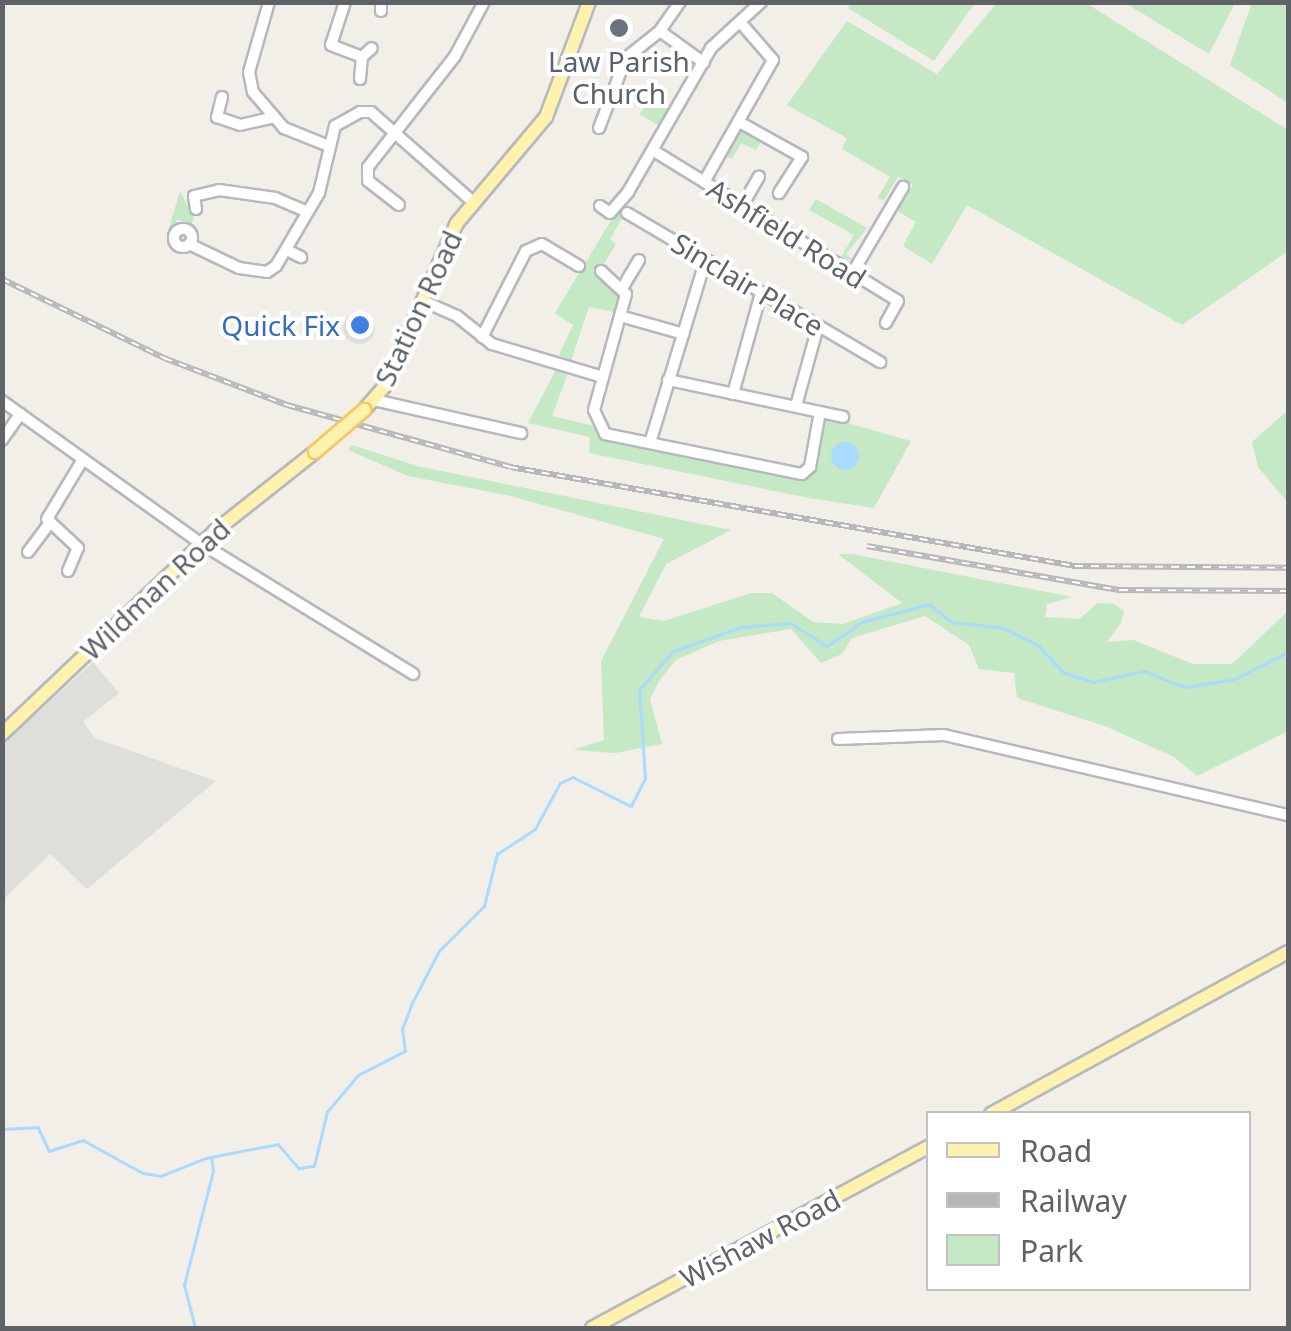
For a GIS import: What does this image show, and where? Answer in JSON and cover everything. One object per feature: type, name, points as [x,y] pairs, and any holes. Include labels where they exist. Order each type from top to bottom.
[{"type":"main road","name":"Station Road","points":[[369,405],[423,301],[452,233],[473,202],[546,117],[589,2]]},
{"type":"main road","name":"Wildman Road","points":[[2,734],[202,544],[369,405]]},
{"type":"main road","points":[[996,1111],[1288,952]]},
{"type":"main road","name":"Wishaw Road","points":[[592,1328],[926,1148]]},
{"type":"street","points":[[269,2],[250,72],[253,92],[271,118],[329,146]]},
{"type":"street","points":[[345,2],[331,45],[362,57]]},
{"type":"street","points":[[399,205],[368,181],[368,167],[455,56],[484,2]]},
{"type":"street","points":[[598,128],[626,58],[660,31],[680,2]]},
{"type":"street","points":[[600,206],[608,217],[654,151],[704,62],[761,2]]},
{"type":"street","points":[[704,182],[773,60],[741,22]]},
{"type":"street","points":[[660,31],[704,62]]},
{"type":"street","points":[[360,79],[362,57],[372,48]]},
{"type":"street","points":[[222,97],[212,116],[240,126],[271,118]]},
{"type":"street","points":[[189,244],[240,268],[267,272],[286,250],[319,194],[335,126],[360,112],[395,132],[473,202]]},
{"type":"street","points":[[741,122],[802,157],[780,193]]},
{"type":"street","name":"Ashfield Road","points":[[654,151],[898,301],[886,323]]},
{"type":"street","points":[[742,206],[758,176]]},
{"type":"street","points":[[853,272],[903,187]]},
{"type":"street","points":[[192,198],[220,190],[275,198],[306,211]]},
{"type":"street","name":"Sinclair Place","points":[[627,213],[880,362]]},
{"type":"street","points":[[482,338],[526,251],[542,244],[570,252],[580,266]]},
{"type":"street","points":[[286,250],[301,258]]},
{"type":"street","points":[[650,444],[706,259]]},
{"type":"street","points":[[639,260],[624,286],[620,316],[594,410],[598,426],[650,444],[802,474],[810,467],[820,412]]},
{"type":"street","points":[[601,272],[624,286]]},
{"type":"street","points":[[733,394],[761,293]]},
{"type":"street","points":[[423,301],[482,338],[603,377]]},
{"type":"street","points":[[620,316],[684,334]]},
{"type":"street","points":[[796,406],[818,326]]},
{"type":"street","points":[[530,353],[533,341]]},
{"type":"street","points":[[869,355],[875,343]]},
{"type":"street","points":[[668,380],[842,417]]},
{"type":"street","points":[[2,402],[202,544],[413,674]]},
{"type":"street","points":[[369,405],[521,433]]},
{"type":"street","points":[[2,440],[20,414]]},
{"type":"street","points":[[28,552],[48,525],[82,461]]},
{"type":"street","points":[[48,525],[78,548],[68,571]]},
{"type":"street","points":[[838,739],[944,736],[1288,815]]},
{"type":"shaded area","points":[[359,312],[370,317],[375,328],[370,339],[359,344],[348,339],[343,328],[348,317]]},
{"type":"shaded area","points":[[93,662],[119,693],[83,722],[95,738],[216,781],[87,889],[50,854],[3,900],[3,744]]},
{"type":"green space","points":[[851,2],[975,3],[934,61],[848,8]]},
{"type":"green space","points":[[997,3],[1086,3],[1288,130],[1288,251],[1182,325],[967,205],[932,264],[903,246],[916,222],[894,209],[913,185],[898,177],[884,200],[877,199],[890,177],[842,149],[847,138],[787,105],[847,21],[937,74]]},
{"type":"green space","points":[[1125,3],[1235,3],[1209,54]]},
{"type":"green space","points":[[1288,3],[1288,103],[1230,65],[1251,5]]},
{"type":"green space","points":[[650,97],[670,109],[659,126],[640,114]]},
{"type":"green space","points":[[741,128],[762,139],[756,150],[741,143],[732,159],[726,156]]},
{"type":"green space","points":[[180,191],[194,218],[191,227],[178,219],[167,235]]},
{"type":"green space","points":[[816,199],[867,228],[846,254],[853,260],[840,259],[854,235],[809,210]]},
{"type":"green space","points":[[616,212],[623,217],[610,239],[616,244],[596,277],[622,292],[621,299],[614,312],[589,307],[571,361],[559,355],[573,325],[555,313]]},
{"type":"green space","points":[[557,368],[568,373],[552,416],[594,426],[603,435],[803,478],[811,473],[822,421],[830,418],[911,441],[874,508],[589,453],[590,437],[528,423]]},
{"type":"green space","points":[[1288,410],[1288,503],[1258,467],[1252,442]]},
{"type":"green space","points":[[352,445],[417,466],[731,530],[666,564],[639,617],[664,621],[751,593],[772,593],[813,622],[843,624],[902,603],[838,554],[1072,597],[1047,604],[1045,617],[1080,619],[1097,603],[1114,604],[1124,611],[1121,623],[1107,642],[1133,640],[1193,664],[1232,664],[1288,611],[1288,731],[1197,776],[1174,757],[1105,726],[1017,698],[1014,673],[979,669],[969,645],[925,616],[852,638],[842,654],[821,663],[791,629],[719,641],[676,660],[659,681],[650,699],[662,744],[615,753],[573,750],[604,740],[601,661],[664,539],[511,496],[408,476],[348,450]]},
{"type":"water","points":[[845,442],[855,446],[859,456],[855,466],[845,470],[835,466],[831,456],[835,446]]},
{"type":"waterway","points":[[2,1129],[38,1127],[49,1151],[83,1140],[143,1173],[161,1176],[206,1158],[278,1144],[299,1168],[314,1166],[327,1112],[358,1075],[405,1051],[402,1029],[412,1003],[439,951],[484,906],[497,854],[535,829],[560,783],[573,777],[631,806],[645,778],[639,690],[673,651],[741,627],[791,623],[827,646],[862,622],[929,604],[952,622],[1004,628],[1039,646],[1063,672],[1093,682],[1144,671],[1184,687],[1235,679],[1288,652]]},
{"type":"waterway","points":[[195,1328],[184,1285],[213,1171],[211,1157]]},
{"type":"railway","points":[[2,279],[164,358],[287,405],[510,467],[1075,566],[1288,568]]},
{"type":"railway","points":[[867,546],[1120,590],[1288,591]]},
{"type":"place","name":"Law Parish Church","points":[[619,28]]},
{"type":"place","name":"Quick Fix","points":[[360,325]]}]
